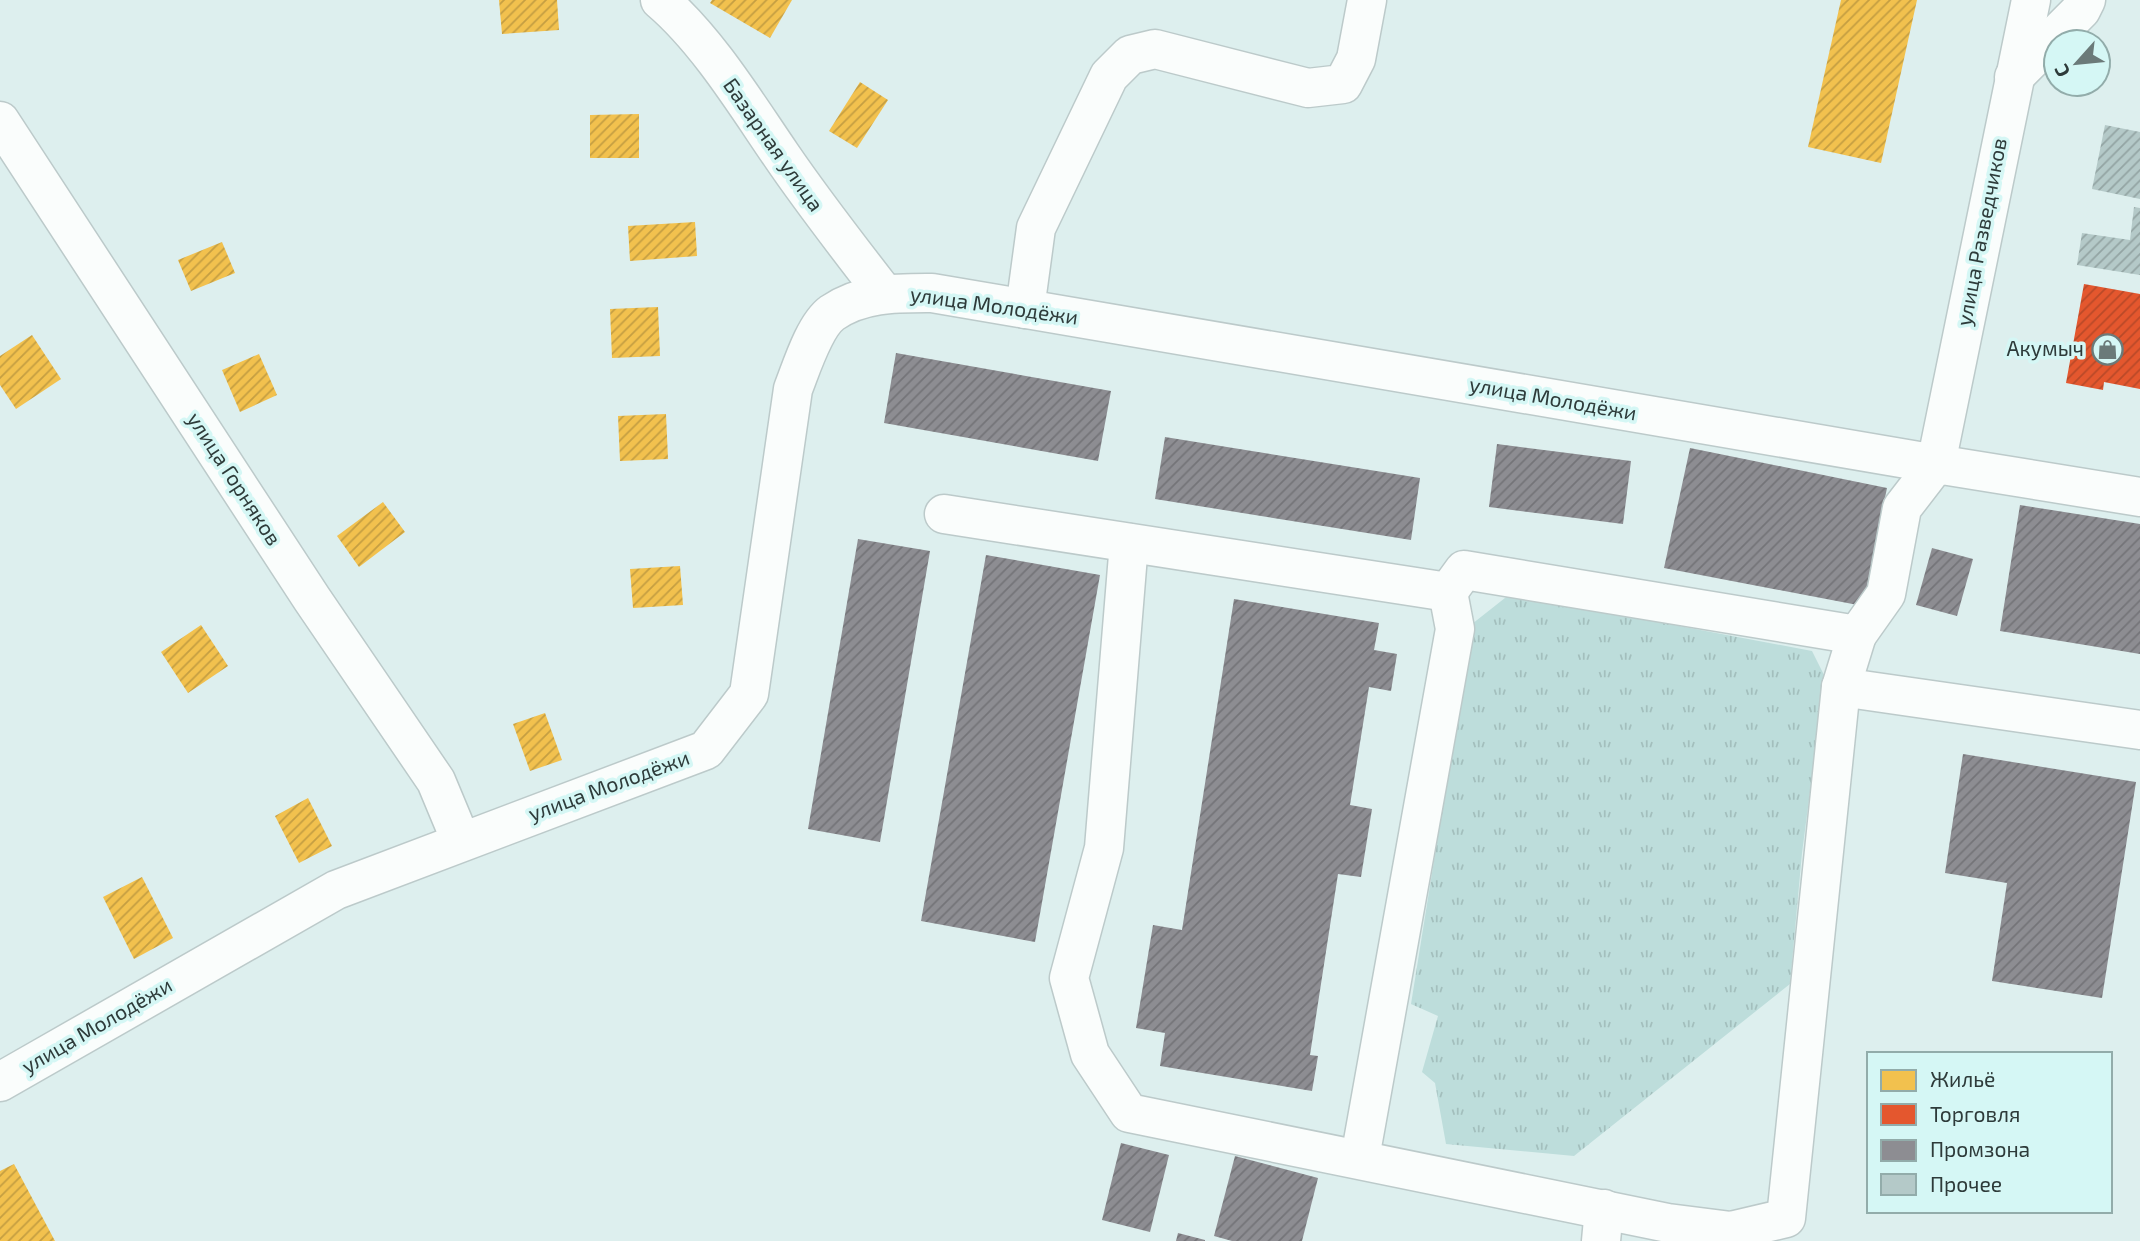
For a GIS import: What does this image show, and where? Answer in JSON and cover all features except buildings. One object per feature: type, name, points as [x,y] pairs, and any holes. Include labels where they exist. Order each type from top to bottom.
[{"type":"main road","name":"Базарная улица","points":[[660,0],[678,15],[712,59],[816,207],[883,292]]},
{"type":"main road","points":[[1025,309],[1036,228],[1109,76],[1130,55],[1155,49],[1308,88],[1343,84],[1356,59],[1367,0]]},
{"type":"main road","name":"улица Разведчиков","points":[[1936,464],[2031,0]]},
{"type":"main road","points":[[2014,77],[2081,10],[2086,0]]},
{"type":"main road","name":"улица Горняков","points":[[0,121],[133,327],[436,782],[461,841]]},
{"type":"main road","name":"улица Молодёжи","points":[[0,1082],[336,890],[706,750],[749,694],[793,390],[797,378],[812,342],[831,313],[883,292],[932,293],[2140,497]]},
{"type":"main road","points":[[1129,543],[1104,848],[1069,978],[1090,1054],[1129,1113],[1360,1158],[1602,1225],[1668,1223],[1731,1231],[1786,1218],[1841,687],[1857,635],[1885,594],[1902,508],[1936,464]]},
{"type":"main road","points":[[944,514],[1448,592]]},
{"type":"main road","points":[[1360,1158],[1455,629],[1448,592],[1464,570],[1857,635]]},
{"type":"main road","points":[[1841,687],[2140,730]]},
{"type":"green space","points":[[1510,594],[1812,651],[1825,677],[1802,853],[1790,984],[1574,1156],[1446,1144],[1435,1083],[1422,1072],[1438,1016],[1411,1004],[1472,624]]},
{"type":"place","name":"Акумыч","points":[[2107,349]]}]
